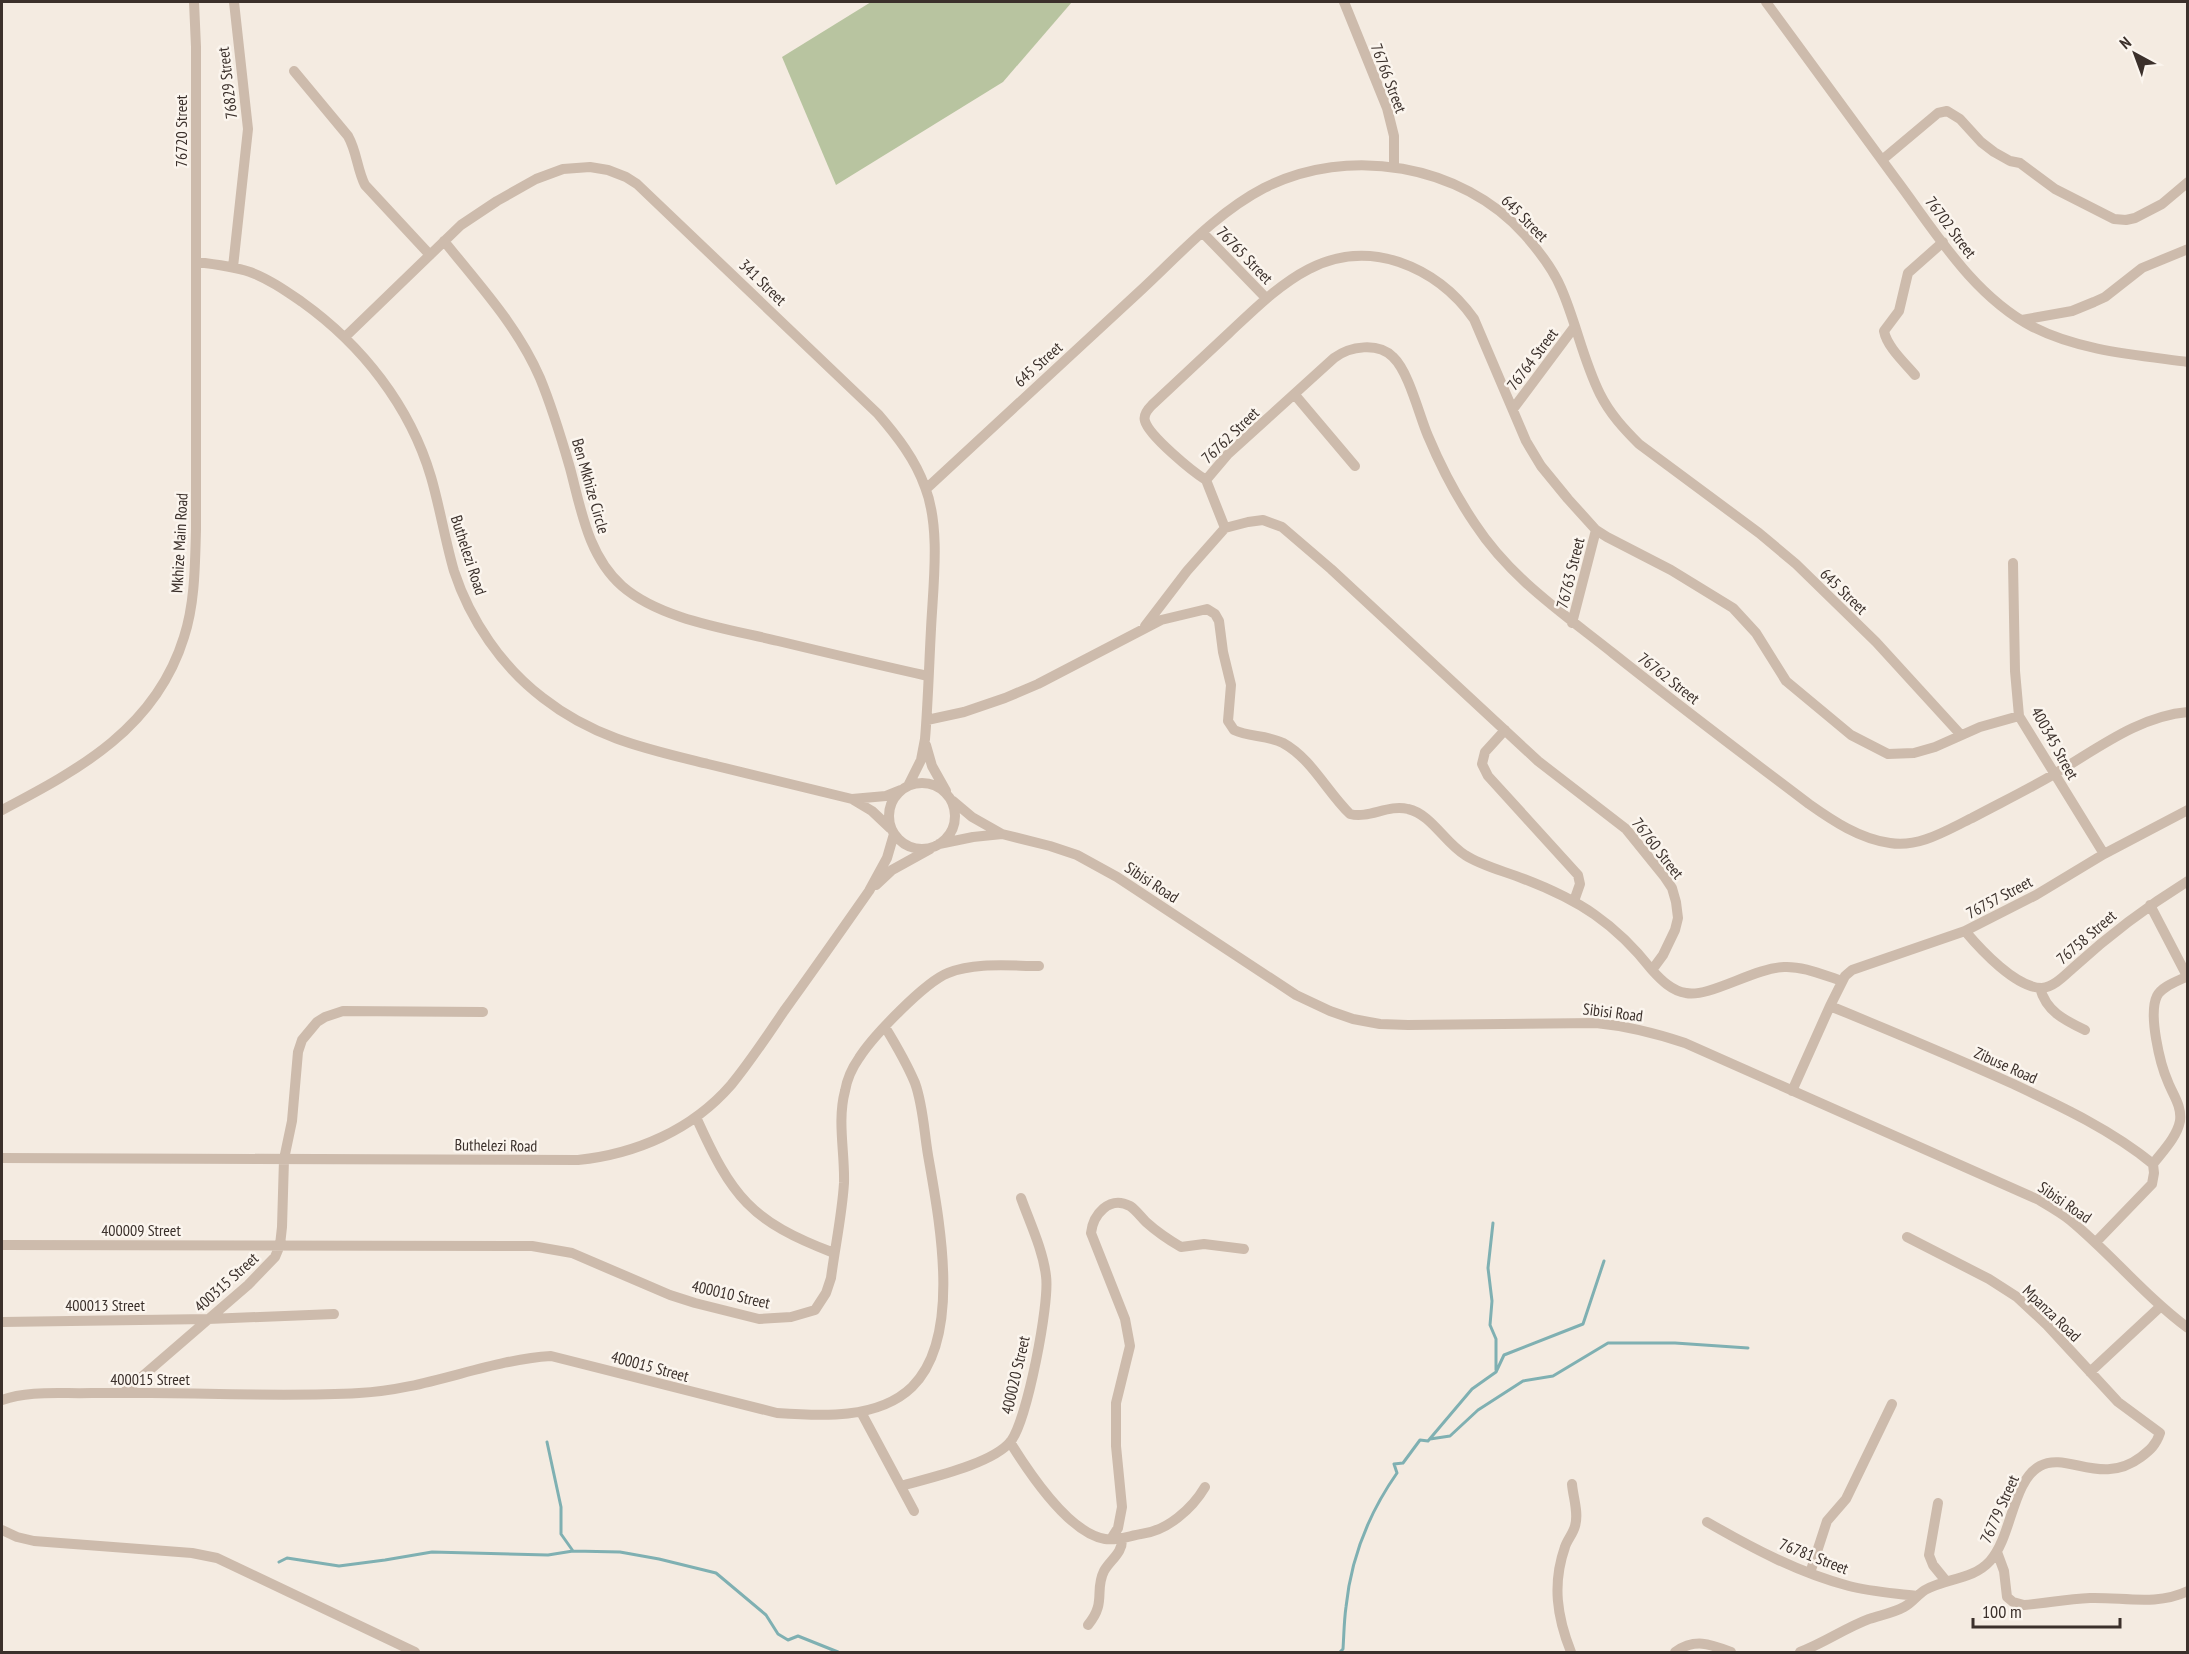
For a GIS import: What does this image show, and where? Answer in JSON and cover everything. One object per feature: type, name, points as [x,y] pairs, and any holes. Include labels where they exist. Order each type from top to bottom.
[{"type":"street","name":"76720 Street","points":[[194,2],[196,262]]},
{"type":"street","name":"76829 Street","points":[[233,267],[248,129],[234,2]]},
{"type":"street","name":"76766 Street","points":[[1344,2],[1387,108],[1394,135],[1394,167]]},
{"type":"street","name":"76702 Street","points":[[1766,2],[1943,242],[1976,282],[2004,309],[2058,338],[2086,346],[2187,362]]},
{"type":"street","points":[[294,71],[348,136],[354,147],[365,185],[430,255]]},
{"type":"street","points":[[1882,160],[1938,113],[1947,111],[1960,119],[1981,142],[1994,152],[2010,161],[2020,163],[2055,189],[2105,212],[2114,219],[2135,218],[2162,204],[2187,182]]},
{"type":"street","name":"341 Street","points":[[345,337],[444,241],[476,214],[548,173],[563,169],[590,167],[608,170],[626,177],[648,193],[878,414],[908,452],[926,489],[934,537],[927,720],[921,760],[905,788]]},
{"type":"street","name":"645 Street","points":[[926,489],[1203,233],[1241,202],[1264,188],[1296,175],[1323,168],[1394,167],[1438,178],[1464,189],[1487,202],[1525,235],[1546,261],[1561,286],[1589,369],[1613,416],[1626,431],[1639,444],[1759,533],[1796,564],[1828,598],[1876,642],[1961,735]]},
{"type":"street","name":"76765 Street","points":[[1203,233],[1266,298]]},
{"type":"street","name":"Ben Mkhize Circle","points":[[444,241],[508,320],[526,351],[557,423],[588,536],[598,557],[622,586],[647,603],[689,619],[928,676]]},
{"type":"street","points":[[1915,375],[1884,336],[1884,331],[1899,311],[1908,273],[1943,242]]},
{"type":"street","points":[[2022,320],[2073,310],[2094,302],[2105,297],[2142,268],[2187,249]]},
{"type":"street","name":"76762 Street","points":[[2019,716],[2003,719],[1935,747],[1914,753],[1888,754],[1851,735],[1786,681],[1756,633],[1733,608],[1671,570],[1596,530],[1555,485],[1526,441],[1474,319],[1462,302],[1447,288],[1418,268],[1373,256],[1347,256],[1300,272],[1266,298],[1152,405],[1145,415],[1146,423],[1156,436],[1188,468],[1206,480],[1228,454],[1334,358],[1349,349],[1380,349],[1394,357],[1407,381],[1427,435],[1449,483],[1476,526],[1515,574],[1572,623],[1809,804],[1832,820],[1866,837],[1898,844],[1922,841],[2054,774],[2136,726],[2166,715],[2187,712]]},
{"type":"street","name":"Buthelezi Road","points":[[196,262],[233,267],[273,283],[318,313],[372,366],[390,390],[418,441],[431,477],[455,573],[478,625],[520,678],[542,698],[581,724],[635,746],[852,799],[886,796],[918,783],[929,783],[939,787],[949,797]]},
{"type":"street","name":"Mkhize Main Road","points":[[2,810],[61,779],[115,742],[156,695],[174,665],[185,636],[194,586],[196,529],[196,262]]},
{"type":"street","name":"76764 Street","points":[[1513,409],[1575,326]]},
{"type":"street","points":[[1295,395],[1355,466]]},
{"type":"street","points":[[1143,629],[1186,571],[1224,528],[1206,480]]},
{"type":"street","name":"76760 Street","points":[[1224,528],[1263,520],[1282,527],[1331,569],[1538,760],[1626,829],[1672,888],[1678,918],[1671,942],[1652,970]]},
{"type":"street","name":"76763 Street","points":[[1572,623],[1596,530]]},
{"type":"street","name":"400345 Street","points":[[2013,563],[2015,671],[2019,716],[2104,854]]},
{"type":"street","points":[[927,720],[964,712],[1027,689],[1143,629],[1179,614],[1211,610],[1219,621],[1231,685],[1228,721],[1234,730],[1271,738],[1292,749],[1350,814],[1366,814],[1394,808],[1416,812],[1465,855],[1555,891],[1599,916],[1652,970],[1671,987],[1685,993],[1696,994],[1756,972],[1785,966],[1842,981],[1792,1090]]},
{"type":"street","points":[[1505,730],[1485,753],[1482,764],[1488,776],[1578,875],[1580,884],[1574,901]]},
{"type":"street","name":"341 Street","points":[[925,739],[932,765],[949,797]]},
{"type":"street","name":"Buthelezi Road","points":[[2,1158],[587,1159],[605,1157],[642,1146],[670,1134],[696,1117],[730,1086],[743,1069],[869,891],[887,858],[893,832],[889,819],[890,808],[894,798],[905,788]]},
{"type":"street","points":[[935,846],[952,829],[955,809],[949,797]]},
{"type":"street","name":"Sibisi Road","points":[[949,797],[972,817],[1002,834],[1050,846],[1092,862],[1296,995],[1330,1011],[1362,1020],[1399,1025],[1569,1022],[1621,1025],[1685,1043],[2039,1200],[2068,1218],[2096,1242],[2161,1306],[2187,1328]]},
{"type":"street","name":"Buthelezi Road","points":[[852,799],[880,817],[901,842],[921,849],[935,846]]},
{"type":"street","name":"76757 Street","points":[[1842,981],[1849,972],[1965,931],[2036,895],[2104,854],[2187,810]]},
{"type":"street","name":"Sibisi Road","points":[[935,846],[973,837],[1002,834]]},
{"type":"street","name":"Buthelezi Road","points":[[869,891],[892,870],[935,846]]},
{"type":"street","name":"76758 Street","points":[[2040,988],[2060,979],[2107,937],[2187,881]]},
{"type":"street","points":[[2096,1242],[2152,1184],[2153,1164],[2178,1126],[2180,1114],[2178,1103],[2164,1071],[2156,1036],[2155,1003],[2158,994],[2165,987],[2187,976],[2150,905]]},
{"type":"street","points":[[1965,931],[2001,967],[2021,981],[2040,988],[2043,1000],[2052,1011],[2085,1030]]},
{"type":"street","name":"400010 Street","points":[[280,1245],[498,1246],[555,1249],[597,1263],[695,1303],[759,1319],[778,1320],[815,1310],[822,1302],[831,1278],[844,1186],[845,1154],[842,1124],[844,1095],[855,1064],[885,1027],[935,980],[949,973],[997,965],[1039,966]]},
{"type":"street","name":"Zibuse Road","points":[[1830,1006],[1930,1047],[2056,1104],[2107,1132],[2153,1164]]},
{"type":"street","name":"400315 Street","points":[[123,1393],[262,1272],[275,1257],[280,1245],[284,1159],[292,1121],[298,1052],[302,1040],[317,1022],[343,1011],[483,1012]]},
{"type":"street","name":"400015 Street","points":[[2,1400],[24,1395],[314,1394],[395,1391],[523,1359],[550,1356],[777,1413],[808,1415],[861,1412],[899,1397],[921,1376],[936,1348],[942,1304],[943,1265],[940,1224],[921,1107],[915,1084],[885,1027]]},
{"type":"street","points":[[2178,1103],[2187,1095]]},
{"type":"street","points":[[696,1117],[720,1169],[749,1206],[763,1219],[781,1230],[834,1253]]},
{"type":"street","name":"400020 Street","points":[[901,1486],[984,1460],[1010,1442],[1024,1414],[1031,1387],[1047,1289],[1044,1266],[1021,1198]]},
{"type":"street","points":[[1088,1625],[1098,1610],[1104,1572],[1120,1551],[1117,1539],[1122,1507],[1116,1446],[1116,1402],[1130,1346],[1125,1319],[1091,1233],[1092,1222],[1104,1207],[1112,1204],[1126,1204],[1181,1247],[1204,1244],[1244,1249]]},
{"type":"street","name":"Mpanza Road","points":[[1906,1237],[1989,1279],[2017,1297],[2047,1325],[2118,1402],[2160,1433]]},
{"type":"street","name":"400009 Street","points":[[2,1245],[280,1245]]},
{"type":"street","points":[[2090,1372],[2161,1306]]},
{"type":"street","name":"400013 Street","points":[[2,1322],[208,1319],[334,1314]]},
{"type":"street","points":[[1810,1573],[1827,1521],[1846,1499],[1892,1404]]},
{"type":"street","points":[[861,1412],[914,1511]]},
{"type":"street","name":"76779 Street","points":[[1800,1653],[1870,1619],[1905,1607],[1924,1591],[1946,1581],[1977,1572],[1997,1552],[2015,1502],[2026,1483],[2040,1466],[2060,1463],[2113,1470],[2127,1466],[2153,1448],[2160,1433]]},
{"type":"street","points":[[1010,1442],[1033,1478],[1065,1513],[1095,1536],[1117,1539],[1160,1530],[1191,1506],[1205,1487]]},
{"type":"street","points":[[1571,1653],[1561,1627],[1557,1606],[1560,1563],[1565,1545],[1575,1526],[1572,1484]]},
{"type":"street","points":[[1938,1503],[1929,1555],[1933,1565],[1946,1581]]},
{"type":"street","name":"76781 Street","points":[[1707,1522],[1775,1559],[1810,1573],[1849,1586],[1917,1596]]},
{"type":"street","points":[[2,1530],[34,1541],[192,1553],[217,1558],[415,1653]]},
{"type":"street","points":[[1997,1552],[2004,1571],[2007,1597],[2013,1602],[2024,1605],[2091,1598],[2141,1600],[2178,1596],[2187,1591]]},
{"type":"street","points":[[1676,1653],[1684,1646],[1707,1643],[1731,1653]]},
{"type":"green space","points":[[871,2],[1072,2],[1003,82],[836,185],[782,57]]},
{"type":"waterway","points":[[1493,1223],[1488,1268],[1492,1301],[1490,1325],[1496,1339],[1496,1370]]},
{"type":"waterway","points":[[1340,1652],[1343,1649],[1348,1589],[1352,1571],[1370,1520],[1397,1473],[1394,1464],[1403,1463],[1420,1440],[1428,1441],[1472,1389],[1496,1372],[1504,1355],[1583,1324],[1604,1261]]},
{"type":"waterway","points":[[1430,1439],[1450,1436],[1478,1410],[1523,1381],[1553,1376],[1608,1343],[1675,1343],[1748,1348]]},
{"type":"waterway","points":[[547,1442],[561,1507],[561,1534],[573,1551]]},
{"type":"waterway","points":[[279,1562],[287,1558],[339,1566],[432,1552],[548,1555],[573,1551],[620,1552],[716,1573],[766,1615],[778,1634],[788,1640],[798,1636],[838,1652]]}]
